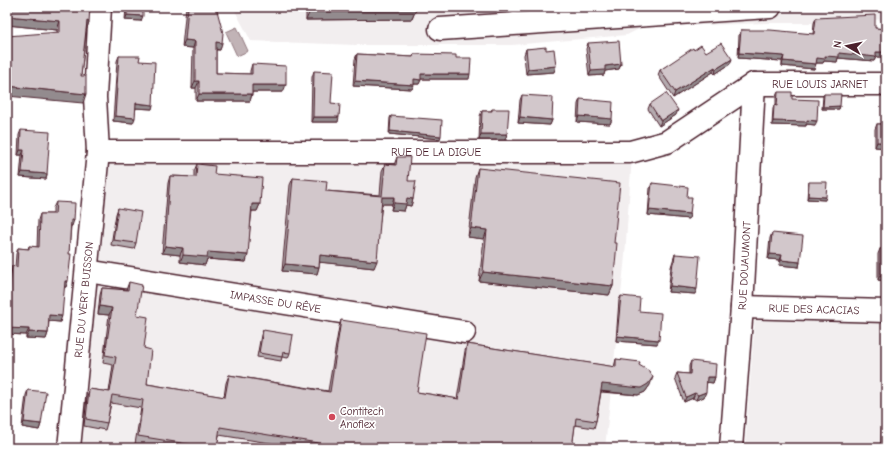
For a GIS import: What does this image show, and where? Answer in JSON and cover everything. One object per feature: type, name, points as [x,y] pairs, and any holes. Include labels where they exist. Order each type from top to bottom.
[{"type":"street","name":"RUE DU VERT BUISSON","points":[[69,448],[98,152],[95,97],[100,7]]},
{"type":"street","points":[[440,29],[770,7]]},
{"type":"street","name":"RUE DE LA DIGUE","points":[[98,152],[630,152],[667,142],[754,84]]},
{"type":"street","name":"RUE LOUIS JARNET","points":[[754,84],[886,84]]},
{"type":"street","name":"RUE DOUAUMONT","points":[[731,448],[742,307],[754,84]]},
{"type":"street","name":"IMPASSE DU RÊVE","points":[[87,272],[464,332]]},
{"type":"street","name":"RUE DES ACACIAS","points":[[742,307],[886,311]]},
{"type":"shaded area","points":[[233,7],[886,7],[886,19],[829,23],[768,23],[643,27],[627,35],[512,45],[356,45],[251,41]]},
{"type":"shaded area","points":[[237,27],[248,51],[237,56],[226,32]]},
{"type":"shaded area","points":[[100,152],[632,155],[625,256],[605,448],[67,448]]},
{"type":"shaded area","points":[[755,316],[886,321],[886,448],[745,448]]},
{"type":"building","points":[[7,7],[90,7],[81,76],[86,76],[86,94],[7,86],[7,36],[60,32],[60,21],[7,16]]},
{"type":"building","points":[[127,7],[143,7],[143,16],[127,15]]},
{"type":"building","points":[[188,7],[216,7],[223,33],[222,43],[216,42],[216,73],[252,74],[252,64],[286,66],[286,85],[252,85],[252,94],[199,94],[199,81],[195,81],[195,41],[185,40]]},
{"type":"building","points":[[310,7],[416,7],[416,9],[310,11]]},
{"type":"building","points":[[875,15],[875,28],[886,29],[886,52],[876,52],[876,57],[839,53],[839,57],[825,56],[825,59],[817,58],[816,64],[783,61],[784,56],[739,53],[741,30],[770,30],[814,34],[816,18]]},
{"type":"building","points":[[619,41],[621,64],[605,66],[605,70],[591,71],[588,43]]},
{"type":"building","points":[[721,43],[732,59],[716,69],[715,67],[675,92],[660,70],[693,48],[694,50],[701,45],[706,52]]},
{"type":"building","points":[[546,47],[546,50],[554,49],[556,66],[528,69],[526,49]]},
{"type":"building","points":[[357,54],[413,57],[414,54],[456,55],[456,58],[471,58],[470,74],[421,74],[421,80],[414,79],[414,85],[355,81]]},
{"type":"building","points":[[119,56],[140,56],[139,61],[155,62],[153,105],[136,103],[135,118],[115,116]]},
{"type":"building","points":[[314,71],[333,72],[331,103],[340,104],[339,117],[313,117]]},
{"type":"building","points":[[778,92],[792,92],[792,99],[818,100],[817,121],[773,121],[774,105],[777,106]]},
{"type":"building","points":[[666,93],[678,110],[661,121],[650,104]]},
{"type":"building","points":[[824,94],[841,94],[840,106],[823,107]]},
{"type":"building","points":[[522,95],[553,97],[552,120],[520,117]]},
{"type":"building","points":[[580,99],[613,102],[612,119],[579,116]]},
{"type":"building","points":[[492,109],[509,109],[507,134],[481,134],[482,111],[492,111]]},
{"type":"building","points":[[391,116],[442,120],[441,136],[390,131]]},
{"type":"building","points":[[877,124],[886,124],[886,142],[877,142]]},
{"type":"building","points":[[21,130],[50,132],[47,174],[22,172],[24,150],[20,150]]},
{"type":"building","points":[[397,157],[410,157],[408,181],[416,181],[413,199],[407,198],[406,204],[394,203],[394,197],[382,197],[377,261],[320,255],[319,267],[285,264],[293,178],[327,181],[326,191],[382,196],[385,164],[396,165]]},
{"type":"building","points":[[197,164],[215,166],[214,174],[262,178],[260,204],[252,204],[248,255],[208,252],[207,257],[183,255],[183,248],[165,246],[170,176],[196,177]]},
{"type":"building","points":[[478,168],[620,183],[614,243],[617,243],[613,286],[483,272],[487,230],[471,228]]},
{"type":"building","points":[[809,182],[827,182],[826,197],[808,196]]},
{"type":"building","points":[[652,183],[688,187],[687,197],[692,197],[690,214],[649,210]]},
{"type":"building","points":[[56,202],[75,203],[74,220],[71,220],[69,254],[71,254],[68,281],[65,281],[62,316],[49,315],[48,333],[29,332],[29,329],[7,328],[7,296],[9,296],[12,266],[17,267],[18,248],[29,249],[29,246],[39,247],[40,214],[55,214]]},
{"type":"building","points":[[118,208],[141,212],[136,243],[113,240]]},
{"type":"building","points":[[772,233],[803,236],[800,262],[781,260],[782,255],[770,254]]},
{"type":"building","points":[[880,249],[886,249],[886,275],[880,275]]},
{"type":"building","points":[[675,254],[700,256],[697,289],[670,286]]},
{"type":"building","points":[[129,282],[142,285],[137,315],[148,317],[144,348],[151,350],[147,384],[225,397],[229,375],[330,392],[341,320],[426,333],[417,392],[459,399],[467,344],[616,367],[616,359],[640,362],[639,365],[649,371],[653,377],[648,384],[641,388],[602,384],[596,421],[576,418],[572,448],[329,448],[330,445],[220,427],[217,448],[138,436],[143,400],[112,395],[107,423],[86,419],[89,389],[110,392],[116,357],[105,355],[112,308],[100,306],[102,288],[128,290]]},
{"type":"building","points":[[621,296],[640,298],[639,311],[661,313],[659,340],[617,336]]},
{"type":"building","points":[[263,330],[293,335],[290,353],[283,352],[282,357],[259,353]]},
{"type":"building","points":[[691,361],[716,364],[715,377],[707,377],[706,392],[698,395],[695,393],[686,397],[677,373],[690,374]]},
{"type":"building","points":[[28,390],[46,392],[41,424],[24,422]]},
{"type":"building","points":[[886,395],[886,448],[884,448]]},
{"type":"place","name":"Contitech Anoflex","points":[[332,417]]}]
